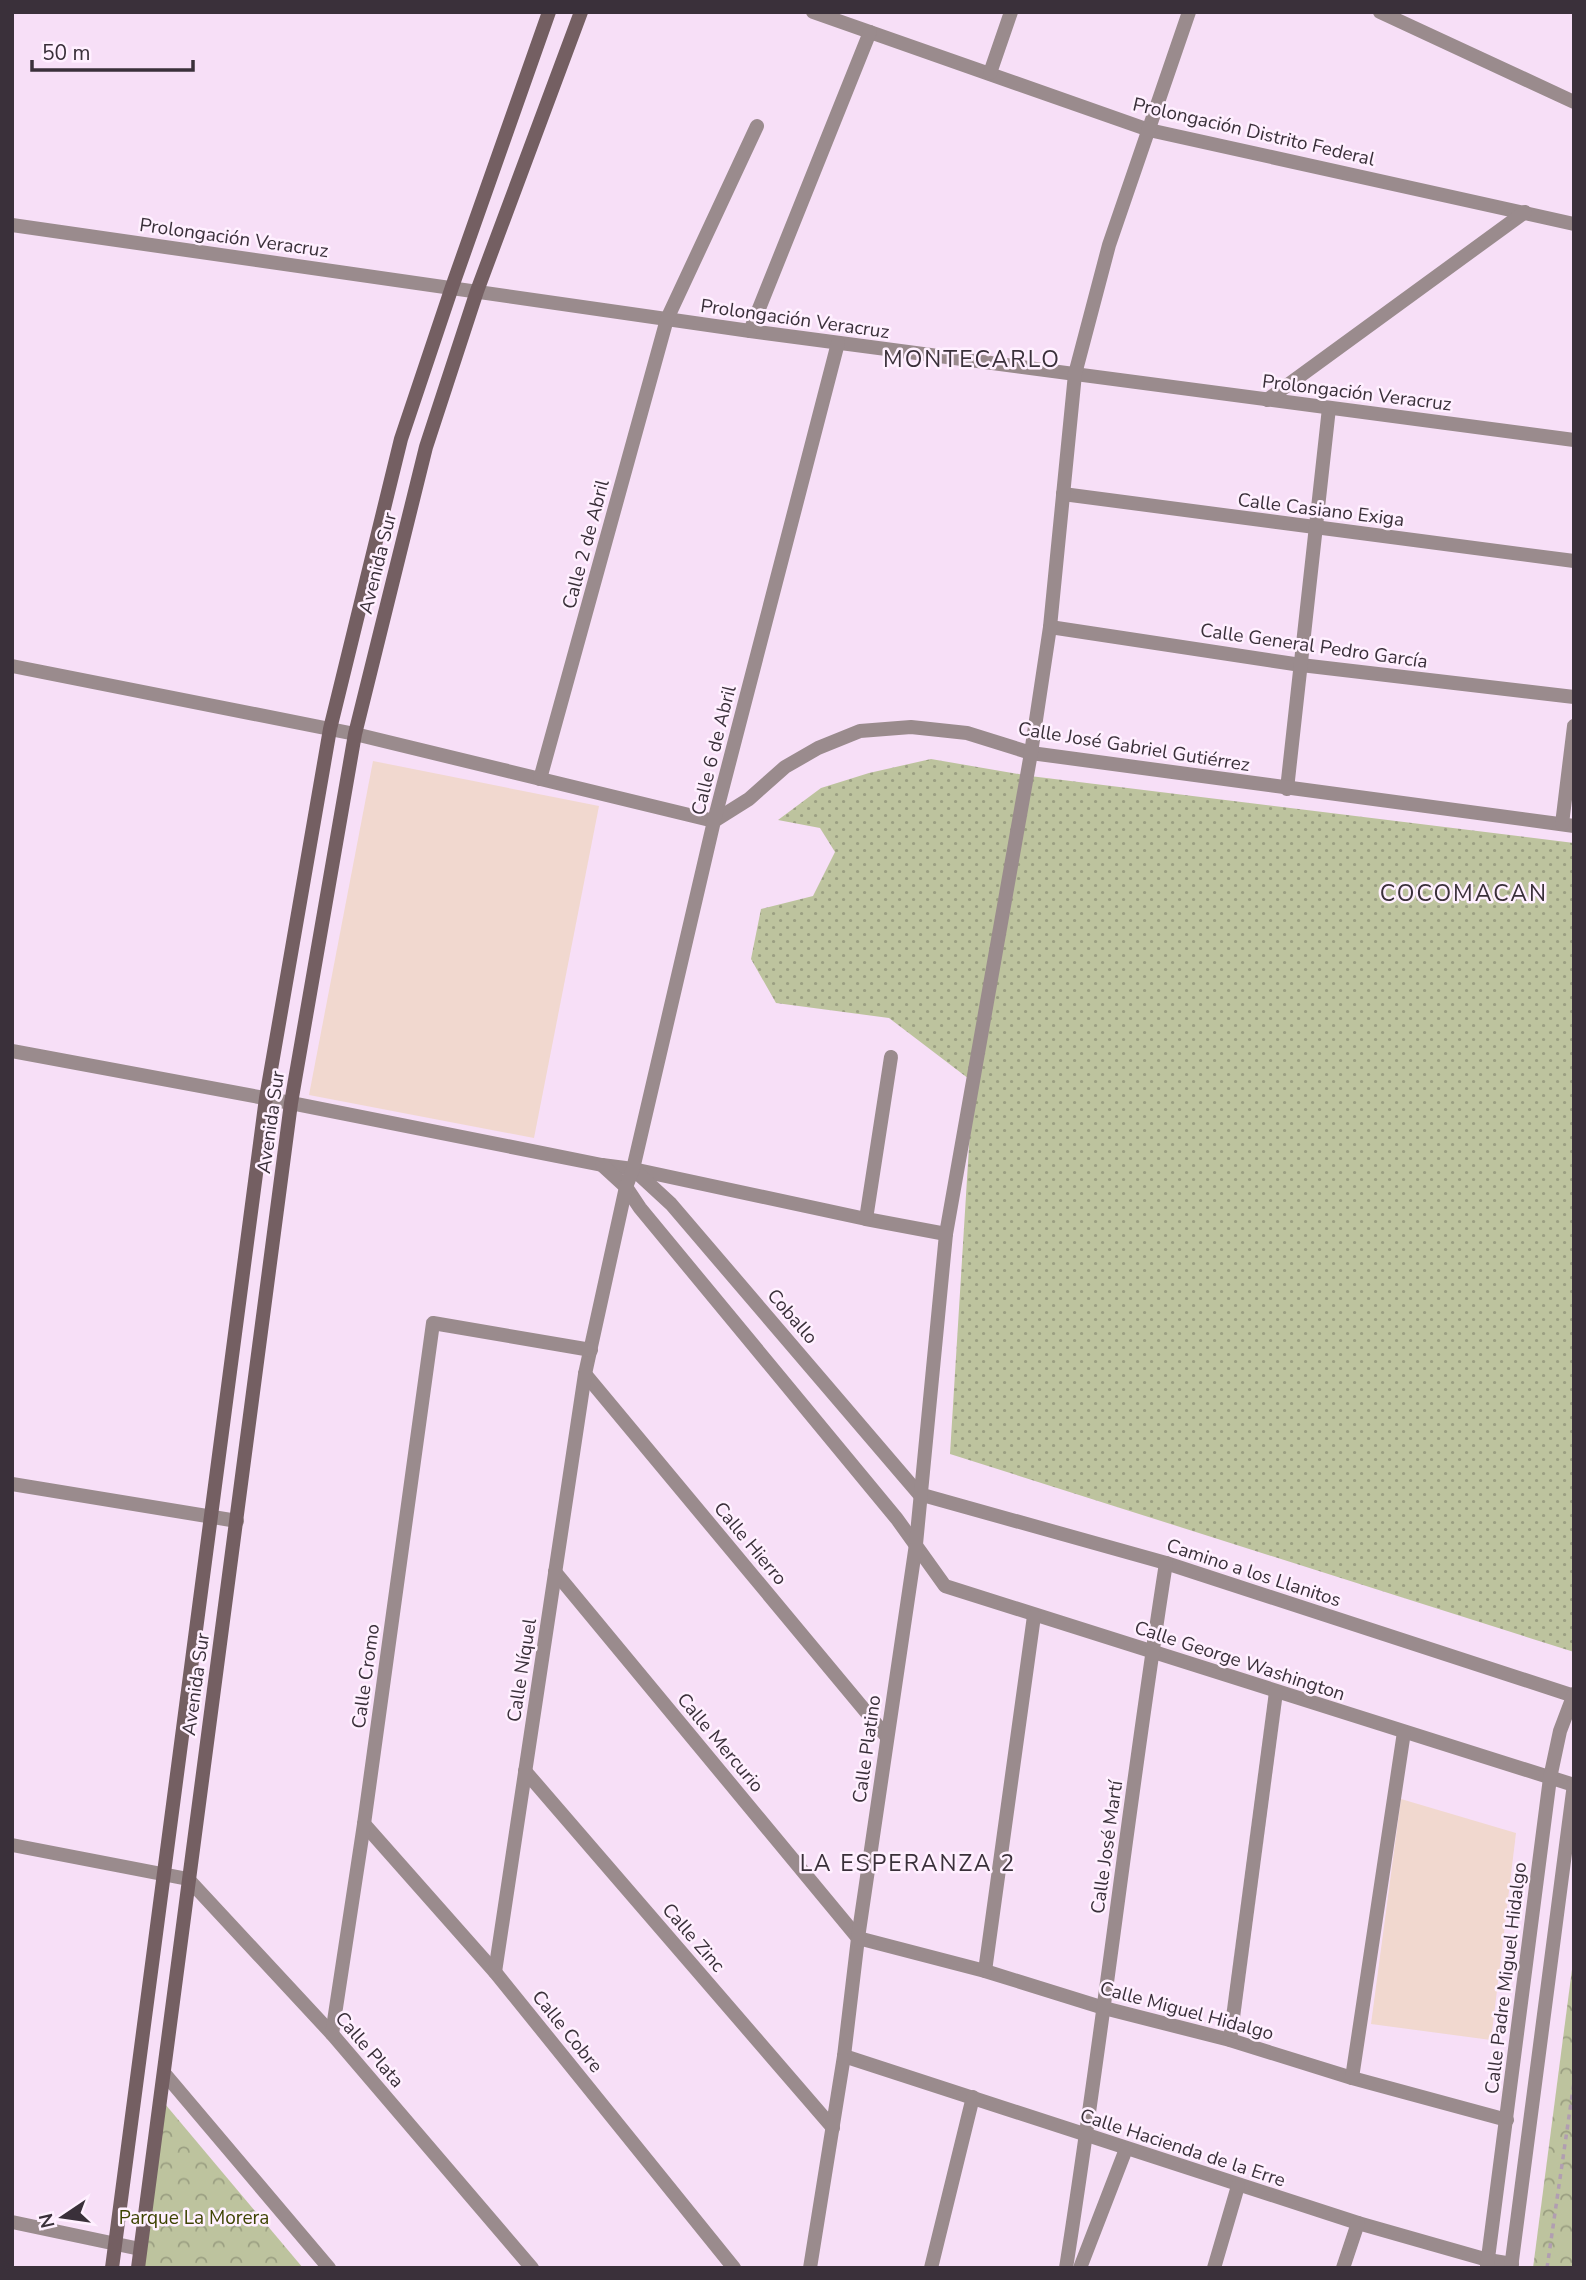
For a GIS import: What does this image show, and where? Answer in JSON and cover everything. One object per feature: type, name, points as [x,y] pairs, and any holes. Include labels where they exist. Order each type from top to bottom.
[{"type":"main road","name":"Avenida Sur","points":[[112,2268],[266,1098],[330,729],[401,439],[549,12]]},
{"type":"main road","name":"Avenida Sur","points":[[138,2268],[291,1103],[355,734],[426,447],[477,291],[581,12]]},
{"type":"street","name":"Prolongación Distrito Federal","points":[[813,12],[1149,130],[1574,224]]},
{"type":"street","points":[[990,73],[1011,12]]},
{"type":"street","name":"Calle Platino","points":[[810,2268],[844,2056],[858,1938],[916,1544],[946,1234],[1031,754],[1050,626],[1075,374],[1109,245],[1189,12]]},
{"type":"street","points":[[1380,12],[1574,102]]},
{"type":"street","points":[[750,331],[870,32]]},
{"type":"street","name":"Calle 2 de Abril","points":[[540,779],[667,319],[757,126]]},
{"type":"street","points":[[1267,400],[1525,212]]},
{"type":"street","name":"Prolongación Veracruz","points":[[12,225],[750,331],[1574,440]]},
{"type":"street","name":"Calle 6 de Abril","points":[[591,1350],[626,1188],[633,1168],[714,821],[838,343]]},
{"type":"street","points":[[1287,789],[1329,408]]},
{"type":"street","name":"Calle Casiano Exiga","points":[[1063,494],[1574,562]]},
{"type":"street","name":"Calle General Pedro García","points":[[1050,626],[1301,665],[1574,697]]},
{"type":"street","points":[[12,666],[355,734],[714,821]]},
{"type":"street","points":[[1568,825],[1574,726]]},
{"type":"street","name":"Calle José Gabriel Gutiérrez","points":[[714,821],[749,799],[785,767],[818,748],[860,731],[911,727],[967,733],[1031,754],[1568,825]]},
{"type":"street","points":[[12,1051],[602,1165],[633,1168],[689,1182],[946,1234]]},
{"type":"street","points":[[866,1219],[891,1057]]},
{"type":"street","points":[[602,1165],[626,1188]]},
{"type":"street","name":"Coballo","points":[[633,1168],[671,1203],[919,1494]]},
{"type":"street","points":[[671,1203],[689,1182]]},
{"type":"street","name":"Calle George Washington","points":[[626,1188],[897,1519],[945,1587],[1574,1785]]},
{"type":"street","name":"Calle Cromo","points":[[332,2034],[364,1824],[433,1323],[591,1350]]},
{"type":"street","name":"Calle Níquel","points":[[495,1972],[585,1374],[591,1350]]},
{"type":"street","name":"Calle Hierro","points":[[585,1374],[887,1737]]},
{"type":"street","points":[[12,1484],[237,1521]]},
{"type":"street","name":"Camino a los Llanitos","points":[[919,1494],[1166,1563],[1573,1695]]},
{"type":"street","name":"Calle José Martí","points":[[1066,2268],[1087,2136],[1166,1563]]},
{"type":"street","name":"Calle Mercurio","points":[[555,1572],[858,1938]]},
{"type":"street","points":[[985,1971],[1034,1616]]},
{"type":"street","points":[[1230,2040],[1276,1692]]},
{"type":"street","name":"Calle Padre Miguel Hidalgo","points":[[1487,2264],[1550,1778],[1560,1731],[1573,1695]]},
{"type":"street","points":[[1352,2078],[1404,1732]]},
{"type":"street","name":"Calle Zinc","points":[[525,1771],[832,2128]]},
{"type":"street","points":[[1512,2266],[1574,1785]]},
{"type":"street","name":"Calle Cobre","points":[[364,1824],[495,1972],[734,2268]]},
{"type":"street","points":[[12,1845],[188,1879]]},
{"type":"street","name":"Calle Plata","points":[[188,1879],[332,2034],[532,2268]]},
{"type":"street","name":"Calle Miguel Hidalgo","points":[[858,1938],[985,1971],[1104,2008],[1230,2040],[1352,2078],[1507,2120]]},
{"type":"street","name":"Calle Hacienda de la Erre","points":[[844,2056],[1238,2186],[1487,2264],[1512,2266]]},
{"type":"street","points":[[164,2073],[329,2268]]},
{"type":"street","points":[[931,2268],[972,2097]]},
{"type":"street","points":[[1080,2268],[1126,2149]]},
{"type":"street","points":[[1214,2268],[1238,2186]]},
{"type":"street","points":[[12,2222],[140,2249]]},
{"type":"street","points":[[1343,2268],[1358,2223]]},
{"type":"path","points":[[1548,2268],[1574,2082]]},
{"type":"shaded area","points":[[373,761],[599,806],[534,1138],[309,1095]]},
{"type":"shaded area","points":[[1401,1799],[1516,1833],[1491,2040],[1371,2024]]},
{"type":"green space","points":[[931,759],[1030,776],[1574,843],[1574,1652],[950,1454],[973,1082],[889,1018],[776,1003],[751,959],[761,909],[813,896],[835,852],[820,828],[778,820],[821,788],[869,773]]},
{"type":"green space","points":[[1574,1954],[1574,2268],[1533,2268]]},
{"type":"green space","name":"Parque La Morera","points":[[160,2098],[303,2268],[138,2268]]},
{"type":"district","name":"MONTECARLO","points":[[972,359]]},
{"type":"district","name":"COCOMACAN","points":[[1464,893]]},
{"type":"district","name":"LA ESPERANZA 2","points":[[908,1863]]}]
